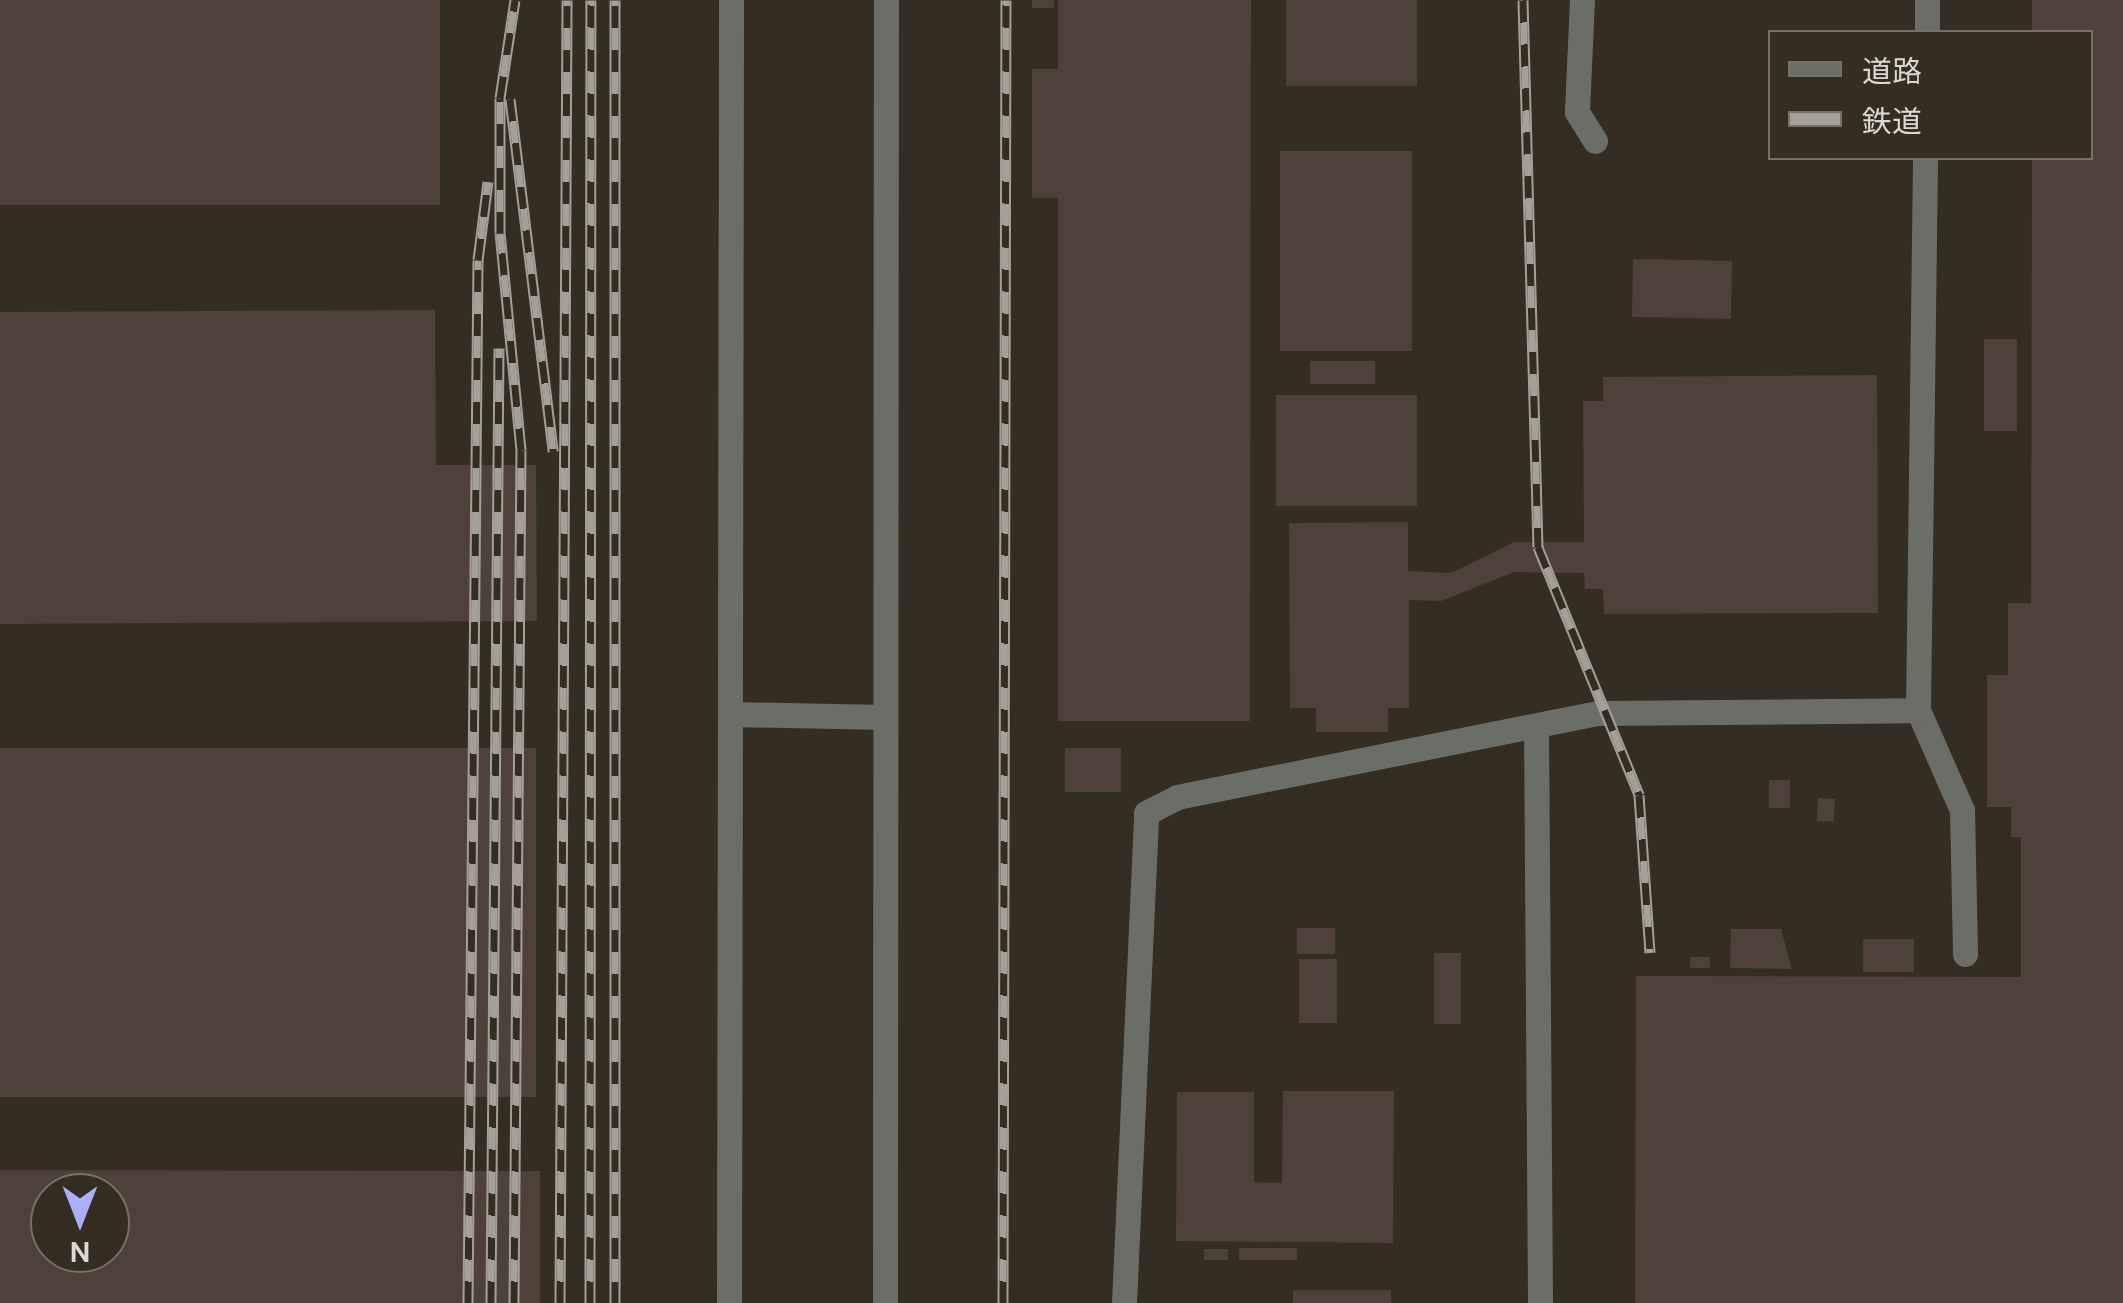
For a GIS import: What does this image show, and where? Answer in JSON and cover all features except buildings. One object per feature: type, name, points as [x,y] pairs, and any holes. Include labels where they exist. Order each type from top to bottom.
[{"type":"lane","points":[[729,1303],[731,0]]},
{"type":"lane","points":[[886,0],[886,1303]]},
{"type":"lane","points":[[1582,0],[1577,112],[1595,142]]},
{"type":"lane","points":[[1927,0],[1927,30]]},
{"type":"lane","points":[[1925,160],[1918,710],[1962,810],[1964,954]]},
{"type":"lane","points":[[1124,1303],[1146,812],[1176,797],[1599,713],[1918,710]]},
{"type":"lane","points":[[730,714],[885,717]]},
{"type":"lane","points":[[1536,727],[1540,1303]]},
{"type":"railway","points":[[514,1303],[521,450],[500,233],[500,98],[515,0]]},
{"type":"railway","points":[[560,1303],[567,0]]},
{"type":"railway","points":[[590,1303],[591,0]]},
{"type":"railway","points":[[615,0],[615,1303]]},
{"type":"railway","points":[[1003,1303],[1006,0]]},
{"type":"railway","points":[[1523,0],[1538,547],[1639,795],[1650,953]]},
{"type":"railway","points":[[510,99],[553,451]]},
{"type":"railway","points":[[468,1303],[478,260],[488,182]]},
{"type":"railway","points":[[491,1303],[499,348]]}]
